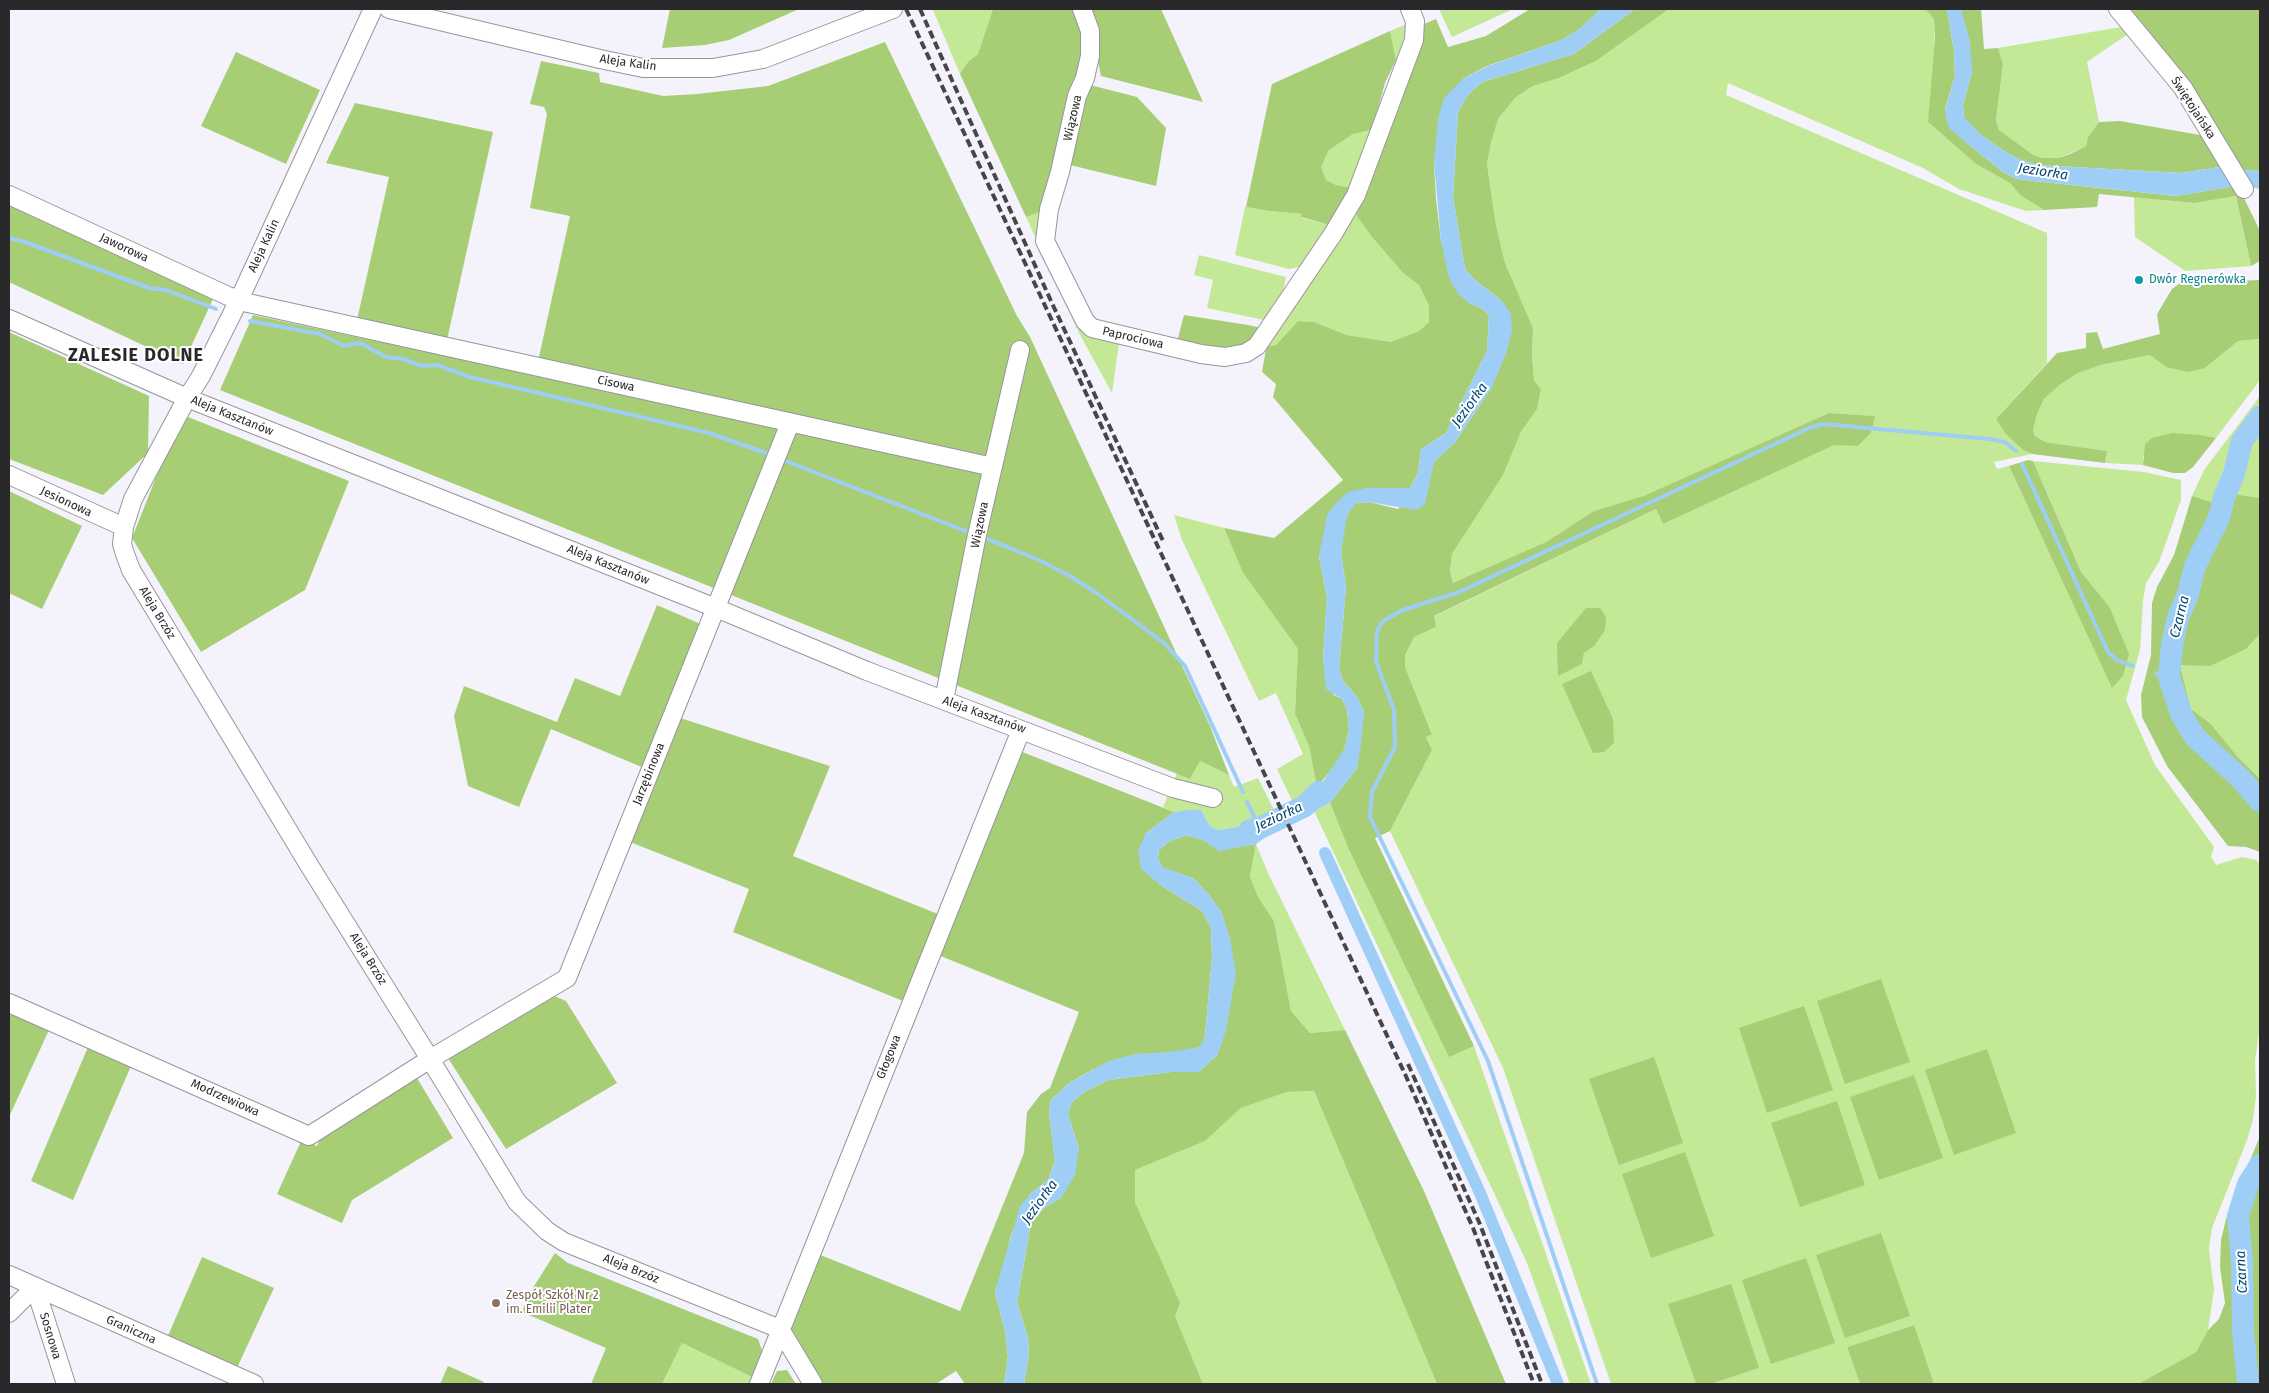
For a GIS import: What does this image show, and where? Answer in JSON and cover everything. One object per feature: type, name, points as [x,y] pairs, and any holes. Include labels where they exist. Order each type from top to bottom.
[{"type":"street","name":"Aleja Kalin","points":[[187,398],[201,376],[239,300],[373,9]]},
{"type":"street","name":"Aleja Kalin","points":[[388,9],[643,68],[713,68],[742,64],[790,49],[893,9]]},
{"type":"street","name":"Wiązowa","points":[[1046,228],[1077,96],[1085,78],[1090,56],[1090,31],[1082,9]]},
{"type":"street","name":"Świętojańska","points":[[2118,9],[2183,88],[2244,189]]},
{"type":"street","name":"Paprociowa","points":[[1046,228],[1045,241],[1085,321],[1092,328],[1201,354],[1225,357],[1246,353],[1257,346],[1333,234],[1356,195],[1414,40],[1412,15]]},
{"type":"street","name":"Jaworowa","points":[[9,195],[239,300]]},
{"type":"street","name":"Cisowa","points":[[239,300],[993,467]]},
{"type":"street","name":"Aleja Kasztanów","points":[[9,319],[187,398],[716,608],[867,671],[1173,788],[1213,798]]},
{"type":"street","name":"Wiązowa","points":[[944,700],[993,467],[1020,350]]},
{"type":"street","name":"Aleja Brzóz","points":[[187,398],[133,499],[124,528],[122,544],[131,570],[308,865],[517,1202],[547,1231],[564,1242],[780,1329]]},
{"type":"street","name":"Jarzębinowa","points":[[430,1059],[567,978],[790,423]]},
{"type":"street","name":"Jesionowa","points":[[9,475],[124,528]]},
{"type":"street","name":"Głogowa","points":[[759,1384],[1021,730]]},
{"type":"street","name":"Modrzewiowa","points":[[9,1004],[309,1136],[430,1059]]},
{"type":"street","name":"Graniczna","points":[[9,1275],[254,1384]]},
{"type":"street","points":[[9,1313],[35,1287]]},
{"type":"street","name":"Sosnowa","points":[[35,1287],[66,1384]]},
{"type":"street","points":[[780,1329],[813,1384]]},
{"type":"green space","points":[[670,9],[799,9],[729,40],[705,45],[662,48]]},
{"type":"green space","points":[[993,9],[978,54],[968,62],[960,74],[933,10]]},
{"type":"green space","points":[[993,9],[1076,9],[1086,43],[1043,211],[1026,217],[960,74],[968,62],[978,54]]},
{"type":"green space","points":[[1087,9],[1161,9],[1203,102],[1101,76]]},
{"type":"green space","points":[[1439,9],[1513,9],[1452,37]]},
{"type":"green space","points":[[1530,9],[1601,9],[1581,28],[1562,40],[1487,66],[1463,79],[1434,163],[1436,199],[1441,241],[1469,303],[1483,309],[1489,316],[1487,351],[1446,433],[1421,449],[1418,473],[1410,488],[1366,488],[1319,556],[1327,598],[1323,660],[1334,695],[1342,699],[1347,709],[1349,729],[1345,748],[1336,764],[1317,787],[1309,746],[1295,714],[1298,649],[1243,573],[1224,528],[1274,538],[1343,480],[1273,397],[1276,384],[1262,372],[1266,349],[1269,346],[1276,345],[1298,321],[1314,322],[1347,335],[1391,342],[1419,331],[1429,322],[1429,306],[1419,285],[1403,273],[1356,215],[1403,84],[1422,42],[1424,24],[1436,19],[1448,47],[1486,36]]},
{"type":"green space","points":[[1635,9],[1669,9],[1596,61],[1559,78],[1533,86],[1516,97],[1498,119],[1487,164],[1496,225],[1505,263],[1533,328],[1532,356],[1534,380],[1541,390],[1537,409],[1521,432],[1503,475],[1452,554],[1450,571],[1453,583],[1546,542],[1594,511],[1644,496],[1829,413],[1875,416],[1871,433],[1858,446],[1834,445],[1663,524],[1656,509],[1434,616],[1436,627],[1414,637],[1405,655],[1405,667],[1432,734],[1426,737],[1432,750],[1390,831],[1375,838],[1474,1046],[1449,1057],[1349,850],[1330,803],[1357,768],[1364,712],[1357,697],[1343,681],[1339,669],[1346,586],[1341,554],[1343,533],[1347,515],[1356,503],[1369,502],[1398,509],[1434,462],[1455,442],[1492,387],[1502,301],[1476,281],[1465,269],[1453,197],[1458,112],[1467,96],[1482,82],[1574,54]]},
{"type":"green space","points":[[1669,9],[1925,9],[1934,19],[1935,58],[1928,122],[1976,164],[2010,183],[2020,195],[2044,210],[2026,211],[1959,189],[1923,168],[1728,83],[1726,95],[2047,233],[2047,363],[1996,419],[2023,450],[2032,454],[1994,462],[1997,469],[2009,466],[2112,687],[2109,606],[2081,572],[2033,461],[2144,472],[2181,480],[2181,500],[2159,562],[2146,583],[2140,650],[2126,700],[2155,765],[2214,847],[2211,857],[2216,865],[2242,857],[2256,860],[2260,864],[2260,1026],[2255,1060],[2256,1097],[2253,1120],[2212,1228],[2209,1249],[2214,1290],[2208,1330],[2196,1352],[2138,1384],[1934,1384],[1913,1325],[1847,1347],[1860,1384],[1711,1384],[1759,1368],[1669,1305],[1696,1384],[1611,1384],[1503,1068],[1390,831],[1432,750],[1426,736],[1432,733],[1405,667],[1405,655],[1414,637],[1436,627],[1433,617],[1656,509],[1663,524],[1834,444],[1858,446],[1871,433],[1874,416],[1829,413],[1644,497],[1594,511],[1546,542],[1453,584],[1450,571],[1452,554],[1503,475],[1521,432],[1537,409],[1541,391],[1534,380],[1532,356],[1533,328],[1505,263],[1496,225],[1487,164],[1491,143],[1498,119],[1516,97],[1533,86],[1559,78],[1596,61]],"holes":[[[1586,608],[1594,646],[1584,653],[1582,664],[1558,675],[1579,618]]]},
{"type":"green space","points":[[1925,9],[1947,9],[1954,51],[1955,76],[1945,109],[1969,145],[2002,171],[2014,178],[2024,180],[2176,196],[2235,186],[2236,195],[2242,194],[2260,231],[2260,261],[2251,266],[2236,196],[2195,203],[2099,194],[2097,207],[2044,210],[2020,195],[2010,183],[1976,164],[1928,122],[1935,39],[1934,19]]},
{"type":"green space","points":[[1961,9],[1981,9],[1984,49],[1998,48],[2003,64],[1996,120],[1999,130],[2032,154],[2042,158],[2059,158],[2070,154],[2086,146],[2088,137],[2099,122],[2120,121],[2200,135],[2227,166],[2181,173],[2038,165],[2021,160],[2004,151],[1981,135],[1964,118],[1963,105],[1972,72]]},
{"type":"green space","points":[[2122,9],[2260,9],[2260,171],[2239,170]]},
{"type":"green space","points":[[1407,24],[1406,44],[1396,60],[1390,31]]},
{"type":"green space","points":[[2121,27],[2128,34],[2087,62],[2099,122],[2088,137],[2086,146],[2059,158],[2042,158],[2032,154],[1999,130],[1996,120],[2003,64],[1998,48]]},
{"type":"green space","points":[[1390,31],[1396,60],[1385,83],[1372,130],[1353,134],[1329,150],[1321,167],[1326,180],[1336,185],[1352,188],[1333,226],[1301,217],[1302,214],[1246,207],[1272,84]]},
{"type":"green space","points":[[885,42],[1017,316],[1030,337],[1210,726],[1229,775],[1200,761],[1190,779],[220,390],[253,315],[535,375],[570,216],[530,208],[547,114],[544,107],[530,104],[541,61],[599,73],[600,82],[663,96],[768,86]]},
{"type":"green space","points":[[236,52],[320,90],[286,164],[201,126]]},
{"type":"green space","points":[[1090,85],[1137,97],[1166,128],[1156,186],[1066,164],[1083,95]]},
{"type":"green space","points":[[355,103],[493,132],[447,340],[357,320],[389,177],[326,163]]},
{"type":"green space","points":[[1372,130],[1352,188],[1336,185],[1326,180],[1321,167],[1329,150],[1353,134]]},
{"type":"green space","points":[[2236,196],[2251,266],[2185,271],[2135,237],[2134,197],[2195,203]]},
{"type":"green space","points":[[9,201],[214,297],[183,364],[9,282]]},
{"type":"green space","points":[[1245,207],[1302,214],[1302,218],[1333,226],[1303,266],[1289,269],[1235,255]]},
{"type":"green space","points":[[1043,211],[1071,303],[1119,343],[1112,393],[1079,333],[1026,217]]},
{"type":"green space","points":[[1356,215],[1403,273],[1419,285],[1429,306],[1429,322],[1419,331],[1391,342],[1347,335],[1314,322],[1298,321],[1276,345],[1269,346],[1266,349],[1267,343],[1328,252]]},
{"type":"green space","points":[[1199,255],[1286,277],[1282,297],[1268,319],[1264,320],[1207,308],[1213,280],[1194,275]]},
{"type":"green space","points":[[2260,280],[2260,339],[2238,341],[2205,368],[2189,372],[2166,367],[2150,355],[2101,365],[2078,373],[2061,384],[2044,399],[2037,414],[2033,430],[2035,436],[2045,442],[2107,451],[2105,463],[2032,454],[2023,450],[2006,434],[1996,419],[2057,353],[2086,348],[2086,333],[2097,332],[2103,349],[2160,334],[2157,314],[2172,289],[2180,283]]},
{"type":"green space","points":[[1184,315],[1262,328],[1256,341],[1236,351],[1177,342]]},
{"type":"green space","points":[[9,332],[149,396],[148,453],[103,495],[9,459]]},
{"type":"green space","points":[[2260,339],[2260,380],[2216,438],[2201,435],[2143,456],[2143,465],[2105,463],[2107,451],[2045,442],[2035,436],[2033,430],[2037,414],[2044,399],[2061,384],[2078,373],[2101,365],[2150,355],[2166,367],[2205,368],[2238,341]]},
{"type":"green space","points":[[2260,396],[2260,498],[2240,495],[2220,487],[2215,503],[2192,496],[2204,470]]},
{"type":"green space","points":[[188,417],[349,481],[305,590],[201,652],[132,538],[166,452]]},
{"type":"green space","points":[[2172,433],[2216,438],[2193,467],[2185,473],[2173,473],[2143,465],[2145,444],[2152,438]]},
{"type":"green space","points":[[2028,460],[2033,461],[2081,572],[2109,606],[2129,654],[2123,676],[2112,688],[2009,466]]},
{"type":"green space","points":[[2220,487],[2240,495],[2260,498],[2260,634],[2246,649],[2210,666],[2180,665],[2191,709],[2211,724],[2238,757],[2260,779],[2260,852],[2246,847],[2228,846],[2167,766],[2142,717],[2141,695],[2151,655],[2152,603],[2157,587],[2174,555],[2192,496],[2215,503]]},
{"type":"green space","points":[[9,491],[82,526],[42,609],[9,593]]},
{"type":"green space","points":[[1174,515],[1224,528],[1243,573],[1298,649],[1295,714],[1309,746],[1317,787],[1292,801],[1277,769],[1303,754],[1276,693],[1259,701],[1182,540]]},
{"type":"green space","points":[[657,605],[703,625],[644,768],[551,729],[519,807],[468,786],[454,716],[464,686],[557,722],[575,678],[620,696]]},
{"type":"green space","points":[[1586,608],[1600,608],[1606,617],[1605,630],[1594,646],[1584,653],[1582,664],[1558,676],[1557,643]]},
{"type":"green space","points":[[2260,634],[2260,779],[2238,757],[2211,724],[2191,709],[2180,664],[2210,665],[2246,649]]},
{"type":"green space","points":[[1591,671],[1613,719],[1614,743],[1604,752],[1593,753],[1562,684]]},
{"type":"green space","points":[[680,718],[830,766],[793,856],[938,914],[903,1001],[733,932],[749,889],[630,842]]},
{"type":"green space","points":[[1020,751],[1174,812],[1145,834],[1159,884],[1202,911],[1211,928],[1212,958],[1205,1036],[1201,1047],[1092,1070],[1069,1083],[1051,1100],[1049,1112],[1055,1161],[1048,1180],[1030,1194],[1011,1235],[1005,1262],[995,1292],[1005,1331],[1008,1357],[1004,1384],[965,1384],[956,1371],[936,1384],[819,1384],[787,1327],[818,1254],[960,1311],[1024,1153],[1027,1112],[1041,1094],[1050,1088],[1079,1012],[938,955]]},
{"type":"green space","points":[[1200,761],[1229,775],[1234,787],[1258,778],[1274,810],[1237,827],[1217,830],[1210,826],[1201,810],[1174,812],[1163,807],[1177,773],[1190,779]]},
{"type":"green space","points":[[1330,803],[1349,850],[1449,1056],[1474,1046],[1591,1384],[1570,1384],[1527,1263],[1314,811]]},
{"type":"green space","points":[[1186,835],[1203,840],[1219,850],[1256,844],[1250,876],[1258,897],[1274,921],[1291,1011],[1310,1033],[1345,1030],[1424,1191],[1506,1384],[1437,1384],[1314,1091],[1287,1092],[1241,1108],[1205,1141],[1135,1170],[1135,1202],[1180,1303],[1175,1316],[1203,1384],[1024,1384],[1029,1354],[1028,1338],[1017,1302],[1031,1223],[1044,1208],[1062,1197],[1079,1149],[1068,1114],[1072,1102],[1084,1092],[1108,1080],[1171,1072],[1199,1072],[1218,1054],[1222,913],[1193,878],[1163,868],[1158,859],[1159,850],[1170,841]]},
{"type":"green space","points":[[1256,844],[1268,873],[1345,1030],[1310,1033],[1291,1011],[1274,921],[1258,897],[1250,876]]},
{"type":"green space","points":[[1881,979],[1910,1062],[1845,1084],[1817,1001]]},
{"type":"green space","points":[[552,995],[566,1001],[617,1083],[506,1149],[448,1058]]},
{"type":"green space","points":[[1804,1006],[1833,1090],[1767,1113],[1739,1028]]},
{"type":"green space","points":[[9,1012],[49,1030],[9,1117]]},
{"type":"green space","points":[[88,1047],[131,1066],[73,1200],[31,1181]]},
{"type":"green space","points":[[1987,1049],[2016,1133],[1954,1155],[1925,1070]]},
{"type":"green space","points":[[1654,1057],[1683,1143],[1619,1165],[1589,1079]]},
{"type":"green space","points":[[1914,1075],[1943,1158],[1879,1180],[1850,1097]]},
{"type":"green space","points":[[417,1078],[453,1138],[352,1200],[342,1223],[277,1194],[302,1139],[317,1146],[324,1131]]},
{"type":"green space","points":[[1314,1091],[1437,1384],[1203,1384],[1175,1316],[1156,1249],[1135,1202],[1135,1170],[1205,1141],[1241,1108],[1287,1092]]},
{"type":"green space","points":[[1837,1101],[1865,1185],[1800,1207],[1771,1123]]},
{"type":"green space","points":[[2260,1136],[2260,1384],[2138,1384],[2196,1352],[2208,1330],[2219,1319],[2225,1303],[2220,1267],[2221,1240],[2226,1219]]},
{"type":"green space","points":[[1685,1152],[1714,1236],[1651,1258],[1622,1174]]},
{"type":"green space","points":[[1881,1233],[1910,1316],[1845,1338],[1816,1255]]},
{"type":"green space","points":[[555,1253],[568,1263],[758,1339],[763,1353],[752,1377],[682,1343],[662,1384],[591,1384],[606,1348],[522,1312],[529,1294]]},
{"type":"green space","points":[[202,1257],[274,1288],[236,1370],[167,1338]]},
{"type":"green space","points":[[1806,1258],[1835,1343],[1771,1364],[1742,1280]]},
{"type":"green space","points":[[1731,1284],[1759,1368],[1711,1384],[1696,1384],[1668,1304]]},
{"type":"green space","points":[[1914,1325],[1934,1384],[1860,1384],[1847,1347]]},
{"type":"green space","points":[[682,1343],[752,1377],[749,1384],[662,1384]]},
{"type":"green space","points":[[448,1366],[484,1382],[483,1384],[440,1384]]},
{"type":"green space","points":[[787,1370],[796,1384],[771,1384],[777,1371]]},
{"type":"water","points":[[1601,9],[1635,9],[1574,54],[1482,82],[1467,96],[1458,112],[1453,197],[1465,269],[1476,281],[1502,301],[1511,314],[1512,330],[1506,354],[1492,387],[1455,442],[1434,462],[1425,504],[1416,510],[1369,502],[1356,503],[1347,515],[1341,554],[1346,586],[1339,669],[1343,681],[1357,697],[1364,712],[1361,745],[1357,768],[1330,803],[1300,818],[1292,801],[1317,787],[1324,780],[1345,748],[1349,729],[1347,709],[1342,699],[1326,689],[1323,660],[1327,598],[1319,556],[1327,515],[1348,492],[1366,488],[1410,488],[1418,473],[1421,449],[1446,433],[1487,351],[1489,316],[1483,309],[1469,303],[1458,294],[1449,278],[1441,241],[1434,163],[1438,119],[1444,98],[1463,79],[1488,66],[1562,40],[1581,28]]},
{"type":"water","points":[[1947,9],[1961,9],[1970,41],[1972,72],[1963,105],[1964,117],[1981,135],[2004,151],[2021,160],[2038,165],[2181,173],[2227,166],[2235,186],[2177,196],[2024,180],[2014,178],[2002,171],[1950,129],[1947,122],[1945,110],[1955,76],[1954,51]]},
{"type":"water","points":[[2239,170],[2260,171],[2260,189],[2248,186]]},
{"type":"water","points":[[1201,810],[1210,826],[1217,830],[1237,827],[1274,810],[1281,826],[1256,844],[1219,851],[1203,840],[1186,835],[1170,841],[1159,850],[1158,859],[1163,867],[1193,878],[1222,913],[1230,938],[1236,974],[1226,1030],[1218,1054],[1199,1072],[1171,1072],[1108,1080],[1084,1092],[1072,1102],[1068,1114],[1079,1149],[1075,1175],[1062,1197],[1044,1208],[1031,1223],[1017,1302],[1028,1338],[1029,1354],[1024,1384],[1004,1384],[1008,1357],[1005,1331],[995,1292],[1020,1206],[1030,1194],[1048,1180],[1055,1162],[1049,1112],[1051,1100],[1069,1083],[1109,1061],[1135,1054],[1169,1052],[1200,1047],[1205,1036],[1212,958],[1211,928],[1202,911],[1159,884],[1141,869],[1138,852],[1145,834],[1174,812]]},
{"type":"waterway","points":[[9,238],[25,242],[149,288],[166,290],[216,309]]},
{"type":"waterway","points":[[250,321],[320,334],[344,346],[360,343],[386,357],[403,359],[422,366],[437,365],[470,377],[709,433],[769,454]]},
{"type":"waterway","name":"Czarna","points":[[2260,417],[2242,441],[2234,474],[2224,497],[2219,518],[2195,566],[2188,594],[2178,617],[2172,645],[2169,677],[2182,716],[2195,737],[2242,780],[2260,801]]},
{"type":"waterway","points":[[1597,1384],[1488,1061],[1370,817],[1372,792],[1395,747],[1394,710],[1376,661],[1377,631],[1383,621],[1403,610],[1459,592],[1809,428],[1823,424],[1989,439],[2005,442],[2016,451]]},
{"type":"waterway","points":[[783,460],[968,532]]},
{"type":"waterway","points":[[2022,464],[2108,652],[2117,660],[2133,666]]},
{"type":"waterway","points":[[985,538],[1039,560],[1070,576],[1098,594],[1164,643],[1185,666],[1243,792]]},
{"type":"waterway","points":[[2156,673],[2169,677]]},
{"type":"waterway","name":"Jeziorka","points":[[1250,830],[1260,828],[1305,806],[1319,792]]},
{"type":"waterway","points":[[1247,802],[1257,822]]},
{"type":"waterway","points":[[1325,853],[1480,1193],[1558,1384]]},
{"type":"waterway","name":"Czarna","points":[[2248,1384],[2243,1330],[2242,1262],[2238,1216],[2248,1184],[2260,1165]]},
{"type":"railway","points":[[906,9],[1405,1074],[1473,1228],[1534,1384]]},
{"type":"railway","points":[[920,9],[1051,301],[1164,543]]},
{"type":"railway","points":[[1408,1064],[1479,1222],[1542,1384]]},
{"type":"place","name":"Dwór Regnerówka","points":[[2139,280]]},
{"type":"place","name":"Zespół Szkół Nr 2 im. Emilii Plater","points":[[496,1303]]},
{"type":"district","name":"ZALESIE DOLNE","points":[[136,356]]}]
